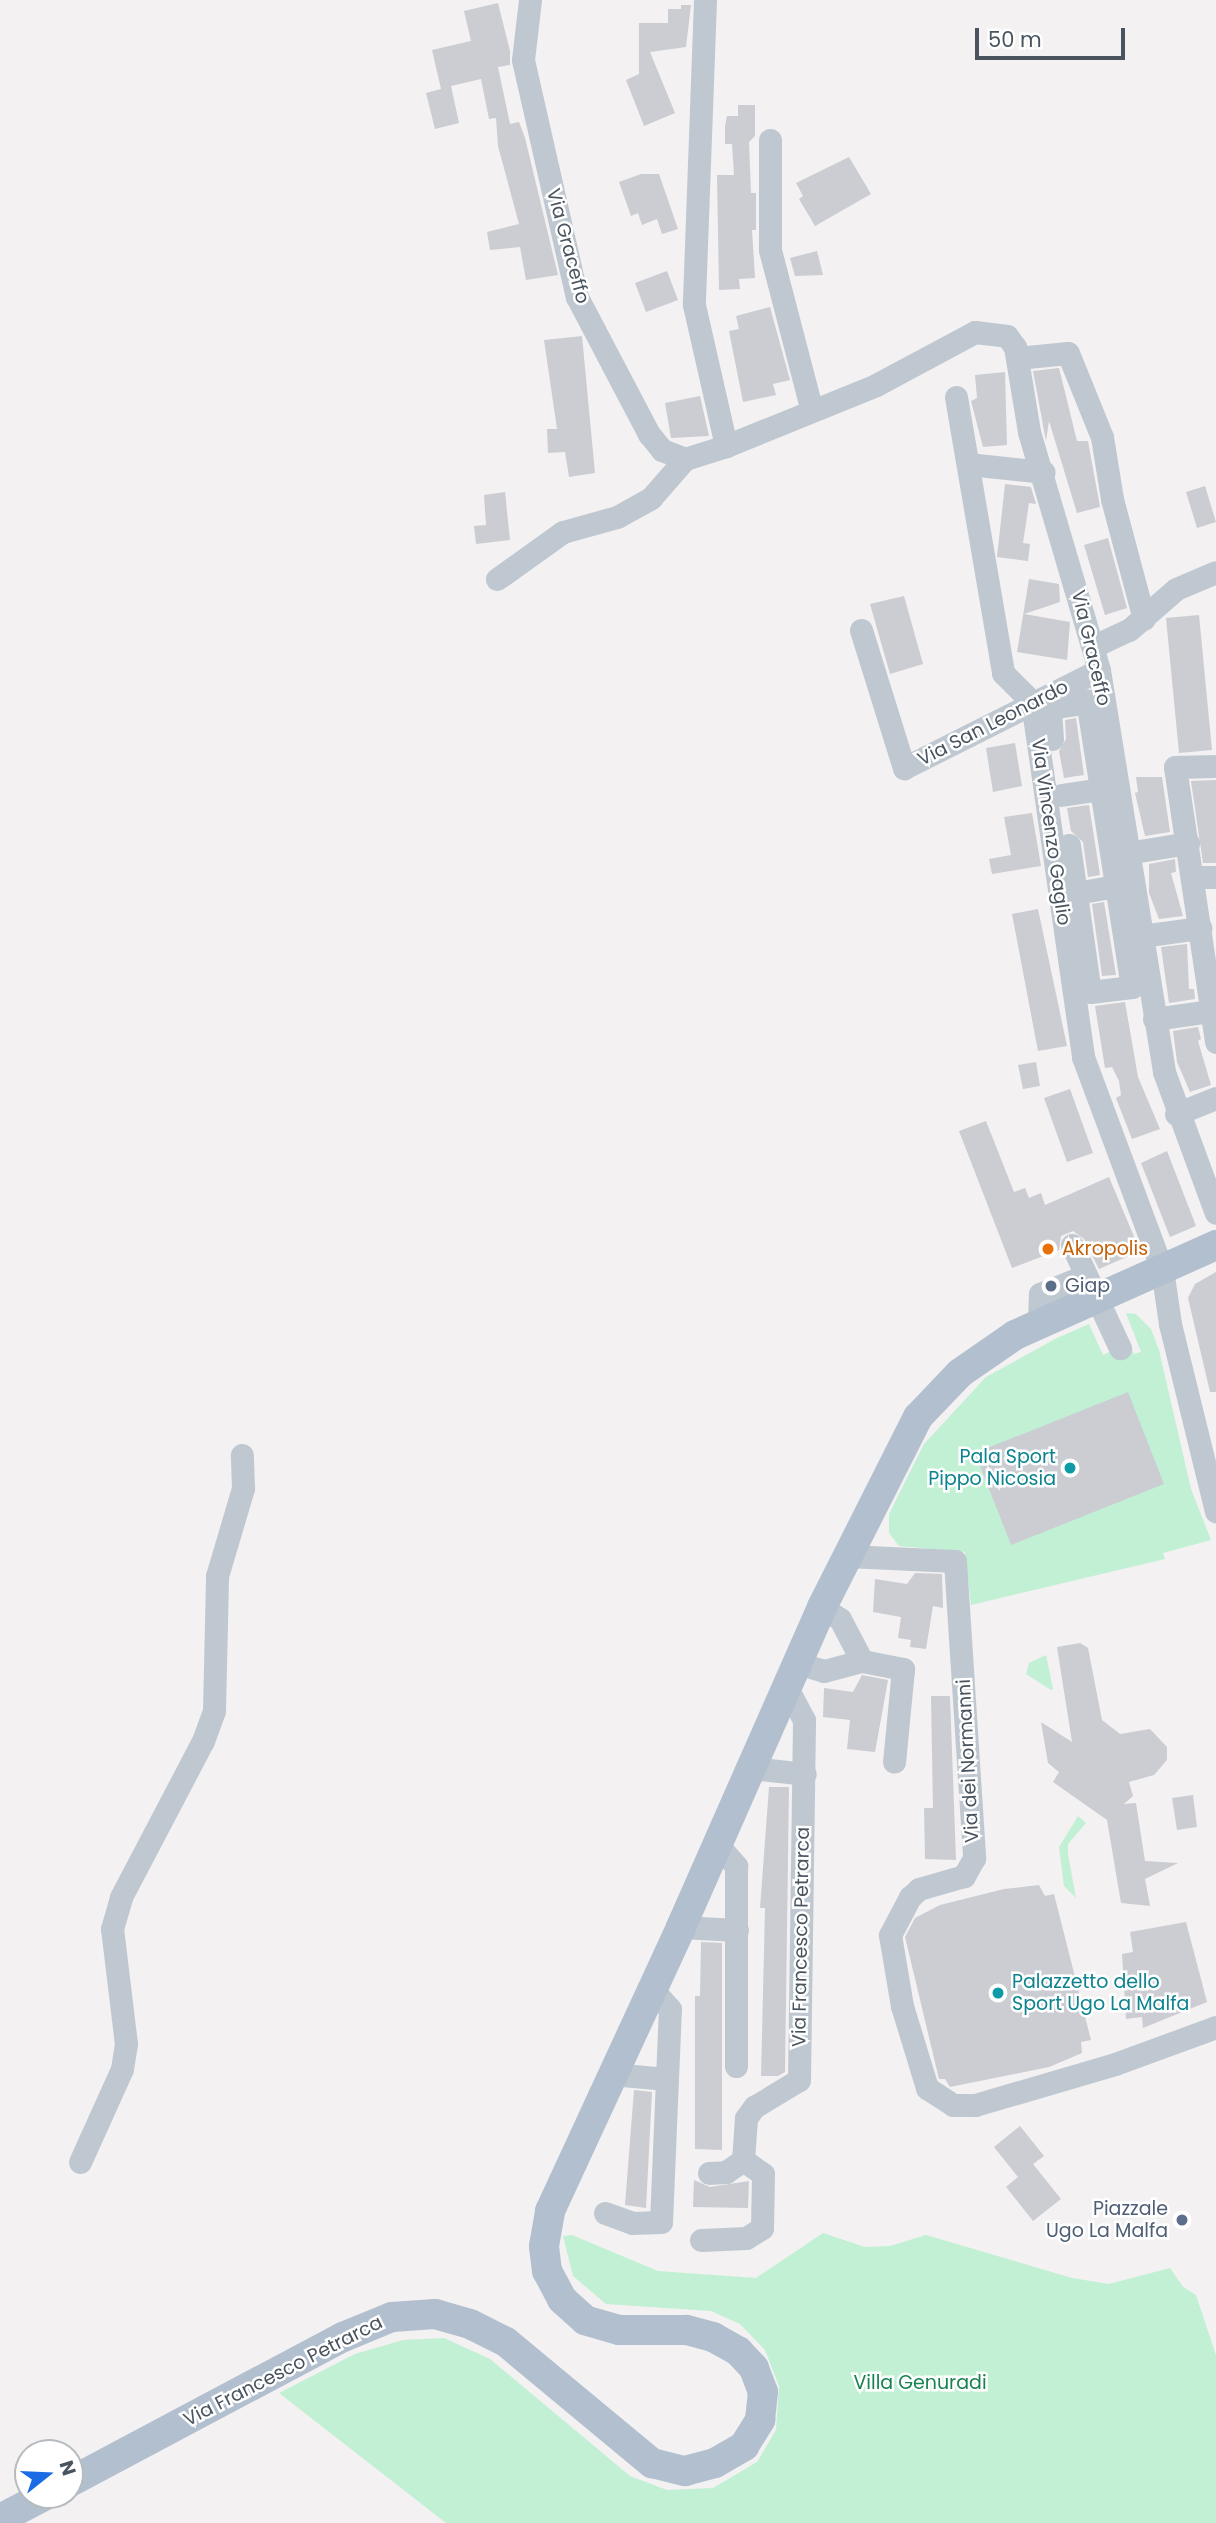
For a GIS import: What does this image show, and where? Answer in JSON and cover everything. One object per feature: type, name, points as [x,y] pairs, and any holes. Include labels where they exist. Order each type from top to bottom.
[{"type":"main road","name":"Via Francesco Petrarca","points":[[84,2475],[343,2337],[392,2317],[435,2314],[470,2324],[506,2342],[652,2463],[685,2471],[715,2463],[744,2446],[760,2420],[763,2392],[754,2368],[738,2351],[713,2337],[686,2330],[619,2330],[585,2320],[562,2299],[547,2271],[544,2246],[550,2211],[718,1846],[822,1607],[918,1417],[960,1373],[1089,1287],[1161,1269],[1216,1245]]},
{"type":"main road","points":[[0,2519],[19,2509]]},
{"type":"street","name":"Via Graceffo","points":[[530,0],[523,60],[578,297],[649,434],[662,450],[685,459]]},
{"type":"street","points":[[705,0],[694,305],[726,446]]},
{"type":"street","points":[[770,140],[770,250],[812,411]]},
{"type":"street","points":[[498,579],[563,532],[617,517],[650,498],[685,459],[726,446],[876,385],[975,332],[1007,336],[1017,358],[1068,353],[1102,437],[1112,499],[1144,619]]},
{"type":"street","name":"Via Graceffo","points":[[1017,358],[1029,432],[1044,472],[1094,646],[1099,670],[1095,701],[1118,776],[1127,853],[1154,1019],[1176,1114],[1208,1168],[1216,1213]]},
{"type":"street","points":[[956,397],[1003,673],[1032,702]]},
{"type":"street","points":[[968,464],[1044,472]]},
{"type":"street","points":[[1094,646],[1144,619],[1177,589],[1216,572]]},
{"type":"street","name":"Via San Leonardo","points":[[862,630],[904,768],[1099,670]]},
{"type":"street","points":[[1095,701],[1101,789],[1132,987],[1090,992],[1047,713],[1049,708],[1095,701]]},
{"type":"street","name":"Via Vincenzo Gaglio","points":[[1032,702],[1083,1057],[1161,1269],[1170,1324],[1216,1511]]},
{"type":"street","points":[[1216,766],[1175,767],[1200,928],[1210,956],[1216,1042]]},
{"type":"street","points":[[1061,795],[1101,789]]},
{"type":"street","points":[[1127,853],[1188,843]]},
{"type":"street","points":[[1193,877],[1216,877]]},
{"type":"street","points":[[1076,893],[1116,886]]},
{"type":"street","points":[[1141,936],[1200,928]]},
{"type":"street","points":[[1154,1019],[1212,1011]]},
{"type":"street","points":[[1176,1114],[1216,1098]]},
{"type":"street","points":[[1072,1245],[1109,1341]]},
{"type":"street","points":[[80,2162],[117,2081],[126,2044],[112,1929],[121,1897],[203,1741],[214,1711],[217,1576],[243,1488],[242,1455]]},
{"type":"street","name":"Via dei Normanni","points":[[847,1556],[955,1561],[974,1858],[964,1876],[919,1889],[910,1897],[890,1935],[920,2074],[937,2099],[953,2105],[975,2105],[1115,2064],[1216,2027]]},
{"type":"street","points":[[822,1607],[840,1619],[862,1661]]},
{"type":"street","points":[[793,1676],[862,1661],[903,1669],[894,1762]]},
{"type":"street","name":"Via Francesco Petrarca","points":[[743,2160],[746,2118],[754,2107],[799,2080],[805,1774],[804,1720],[793,1676]]},
{"type":"street","points":[[751,1768],[805,1774]]},
{"type":"street","points":[[718,1846],[736,1866],[736,2066]]},
{"type":"street","points":[[681,1927],[737,1930]]},
{"type":"street","points":[[605,2213],[632,2223],[661,2222],[670,2009],[652,1989]]},
{"type":"street","points":[[611,2074],[667,2079]]},
{"type":"street","points":[[701,2240],[746,2238],[762,2228],[763,2174],[743,2160],[726,2172],[709,2173]]},
{"type":"green space","points":[[1126,1313],[1136,1314],[1151,1329],[1159,1350],[1191,1489],[1211,1540],[1163,1553],[1165,1559],[971,1605],[965,1552],[899,1546],[889,1533],[889,1514],[924,1444],[986,1377],[1055,1339],[1089,1324],[1103,1355],[1129,1343],[1134,1354],[1141,1352]]},
{"type":"green space","points":[[1046,1655],[1053,1689],[1051,1690],[1026,1674],[1029,1663]]},
{"type":"green space","points":[[1078,1816],[1086,1823],[1068,1844],[1076,1898],[1064,1886],[1059,1847]]},
{"type":"green space","name":"Villa Genuradi","points":[[823,2233],[865,2247],[890,2246],[926,2235],[1072,2278],[1109,2284],[1170,2268],[1183,2287],[1196,2295],[1216,2355],[1216,2523],[446,2523],[279,2393],[355,2354],[403,2340],[444,2338],[490,2359],[630,2476],[667,2490],[713,2488],[757,2462],[776,2430],[779,2386],[765,2350],[740,2324],[711,2311],[606,2304],[573,2276],[563,2236],[572,2235],[658,2271],[756,2278]]},
{"type":"building","points":[[498,3],[510,51],[510,65],[498,67],[510,124],[519,122],[525,138],[558,275],[526,280],[520,247],[490,250],[487,232],[519,224],[498,146],[496,118],[489,119],[481,79],[451,86],[459,123],[435,129],[426,93],[441,89],[432,50],[471,41],[464,11]]},
{"type":"building","points":[[681,5],[691,5],[686,47],[650,52],[675,113],[644,126],[626,80],[639,74],[639,23],[668,23],[668,9],[681,9]]},
{"type":"building","points":[[738,105],[755,105],[755,136],[749,142],[751,193],[756,193],[756,230],[752,230],[755,278],[739,279],[740,289],[719,290],[717,175],[734,175],[732,144],[725,144],[725,126],[727,116],[738,116]]},
{"type":"building","points":[[849,157],[871,194],[815,226],[799,199],[803,196],[796,183]]},
{"type":"building","points":[[641,174],[659,174],[678,229],[662,234],[657,219],[642,225],[638,213],[631,216],[619,182]]},
{"type":"building","points":[[817,251],[823,275],[795,276],[790,258]]},
{"type":"building","points":[[667,271],[678,300],[646,312],[635,283]]},
{"type":"building","points":[[770,307],[790,380],[773,384],[776,395],[743,402],[729,331],[739,329],[736,316]]},
{"type":"building","points":[[582,336],[595,473],[569,477],[565,452],[548,453],[547,429],[557,429],[544,340]]},
{"type":"building","points":[[1059,368],[1077,441],[1088,441],[1100,507],[1077,513],[1049,421],[1046,441],[1033,371]]},
{"type":"building","points":[[1005,372],[1007,445],[983,447],[971,401],[977,398],[975,375]]},
{"type":"building","points":[[700,396],[709,436],[671,438],[665,403]]},
{"type":"building","points":[[1005,484],[1031,487],[1036,504],[1029,503],[1023,543],[1030,544],[1028,561],[997,557]]},
{"type":"building","points":[[1205,486],[1216,522],[1197,528],[1186,492]]},
{"type":"building","points":[[505,492],[510,540],[476,544],[474,526],[486,525],[484,495]]},
{"type":"building","points":[[1108,538],[1127,608],[1105,615],[1084,545]]},
{"type":"building","points":[[1029,579],[1059,584],[1060,602],[1024,614],[1070,622],[1067,660],[1017,652]]},
{"type":"building","points":[[904,596],[923,664],[890,674],[870,604]]},
{"type":"building","points":[[1199,615],[1212,750],[1179,753],[1166,618]]},
{"type":"building","points":[[1076,718],[1084,775],[1064,778],[1059,751],[1066,739],[1065,720]]},
{"type":"building","points":[[1015,743],[1022,786],[993,792],[986,748]]},
{"type":"building","points":[[1136,777],[1162,777],[1170,832],[1145,836],[1135,793],[1138,792]]},
{"type":"building","points":[[1216,780],[1216,863],[1203,863],[1191,781]]},
{"type":"building","points":[[1089,805],[1100,875],[1088,877],[1083,842],[1071,831],[1067,808]]},
{"type":"building","points":[[1032,813],[1041,866],[992,874],[989,859],[1011,855],[1004,817]]},
{"type":"building","points":[[1175,859],[1176,872],[1171,873],[1183,916],[1159,919],[1149,893],[1149,864]]},
{"type":"building","points":[[1104,902],[1116,975],[1102,976],[1092,904]]},
{"type":"building","points":[[1038,909],[1067,1046],[1038,1051],[1012,914]]},
{"type":"building","points":[[1187,944],[1189,989],[1194,989],[1195,999],[1169,1003],[1161,947]]},
{"type":"building","points":[[1125,1002],[1138,1077],[1160,1129],[1132,1139],[1116,1098],[1121,1095],[1119,1081],[1112,1067],[1105,1068],[1095,1006]]},
{"type":"building","points":[[1198,1027],[1201,1039],[1198,1041],[1211,1085],[1190,1092],[1177,1062],[1173,1031]]},
{"type":"building","points":[[1036,1062],[1040,1086],[1023,1089],[1018,1065]]},
{"type":"building","points":[[1070,1089],[1093,1153],[1067,1162],[1044,1098]]},
{"type":"building","points":[[986,1121],[1014,1192],[1025,1188],[1029,1198],[1041,1193],[1045,1205],[1109,1177],[1140,1251],[1099,1269],[1084,1239],[1073,1231],[1061,1236],[1059,1250],[1012,1268],[959,1131]]},
{"type":"building","points":[[1167,1151],[1196,1226],[1170,1237],[1141,1163]]},
{"type":"building","points":[[1216,1272],[1216,1392],[1210,1392],[1188,1298],[1195,1284]]},
{"type":"building","name":"Pala Sport Pippo Nicosia","points":[[1128,1392],[1164,1484],[1011,1545],[975,1453]]},
{"type":"building","points":[[915,1573],[942,1574],[943,1608],[933,1606],[926,1649],[910,1647],[911,1640],[898,1638],[901,1617],[873,1612],[875,1579],[907,1584]]},
{"type":"building","points":[[1080,1643],[1088,1648],[1102,1720],[1120,1734],[1150,1729],[1167,1747],[1167,1760],[1154,1775],[1129,1782],[1133,1796],[1124,1804],[1136,1803],[1145,1861],[1178,1863],[1145,1879],[1150,1906],[1121,1903],[1107,1820],[1053,1782],[1059,1772],[1048,1763],[1041,1722],[1072,1742],[1057,1647]]},
{"type":"building","points":[[862,1675],[888,1680],[875,1752],[847,1749],[850,1720],[823,1717],[824,1688],[853,1692]]},
{"type":"building","points":[[931,1696],[950,1696],[956,1860],[925,1859],[924,1808],[933,1808]]},
{"type":"building","points":[[769,1787],[789,1787],[785,2072],[778,2076],[761,2076],[765,1908],[760,1908]]},
{"type":"building","points":[[1193,1795],[1197,1827],[1177,1830],[1172,1798]]},
{"type":"building","name":"Palazzetto dello Sport Ugo La Malfa","points":[[1039,1885],[1045,1896],[1054,1894],[1091,2040],[1081,2042],[1082,2053],[1049,2067],[950,2087],[945,2079],[939,2079],[905,1937],[915,1918],[940,1905],[1004,1889]]},
{"type":"building","points":[[1186,1922],[1207,2002],[1143,2028],[1142,2017],[1126,2019],[1122,1954],[1133,1952],[1130,1932]]},
{"type":"building","points":[[701,1942],[722,1943],[722,2150],[695,2149],[695,1996],[700,1996]]},
{"type":"building","points":[[634,2090],[652,2092],[646,2208],[625,2205]]},
{"type":"building","points":[[1020,2126],[1044,2156],[1033,2164],[1061,2199],[1033,2221],[1006,2187],[1018,2177],[994,2147]]},
{"type":"building","points":[[694,2180],[710,2187],[749,2181],[748,2208],[693,2207]]},
{"type":"place","name":"Akropolis","points":[[1048,1249]]},
{"type":"place","name":"Giap","points":[[1051,1286]]},
{"type":"place","name":"Pala Sport Pippo Nicosia","points":[[1070,1468]]},
{"type":"place","name":"Palazzetto dello Sport Ugo La Malfa","points":[[998,1993]]},
{"type":"place","name":"Piazzale Ugo La Malfa","points":[[1182,2220]]}]
